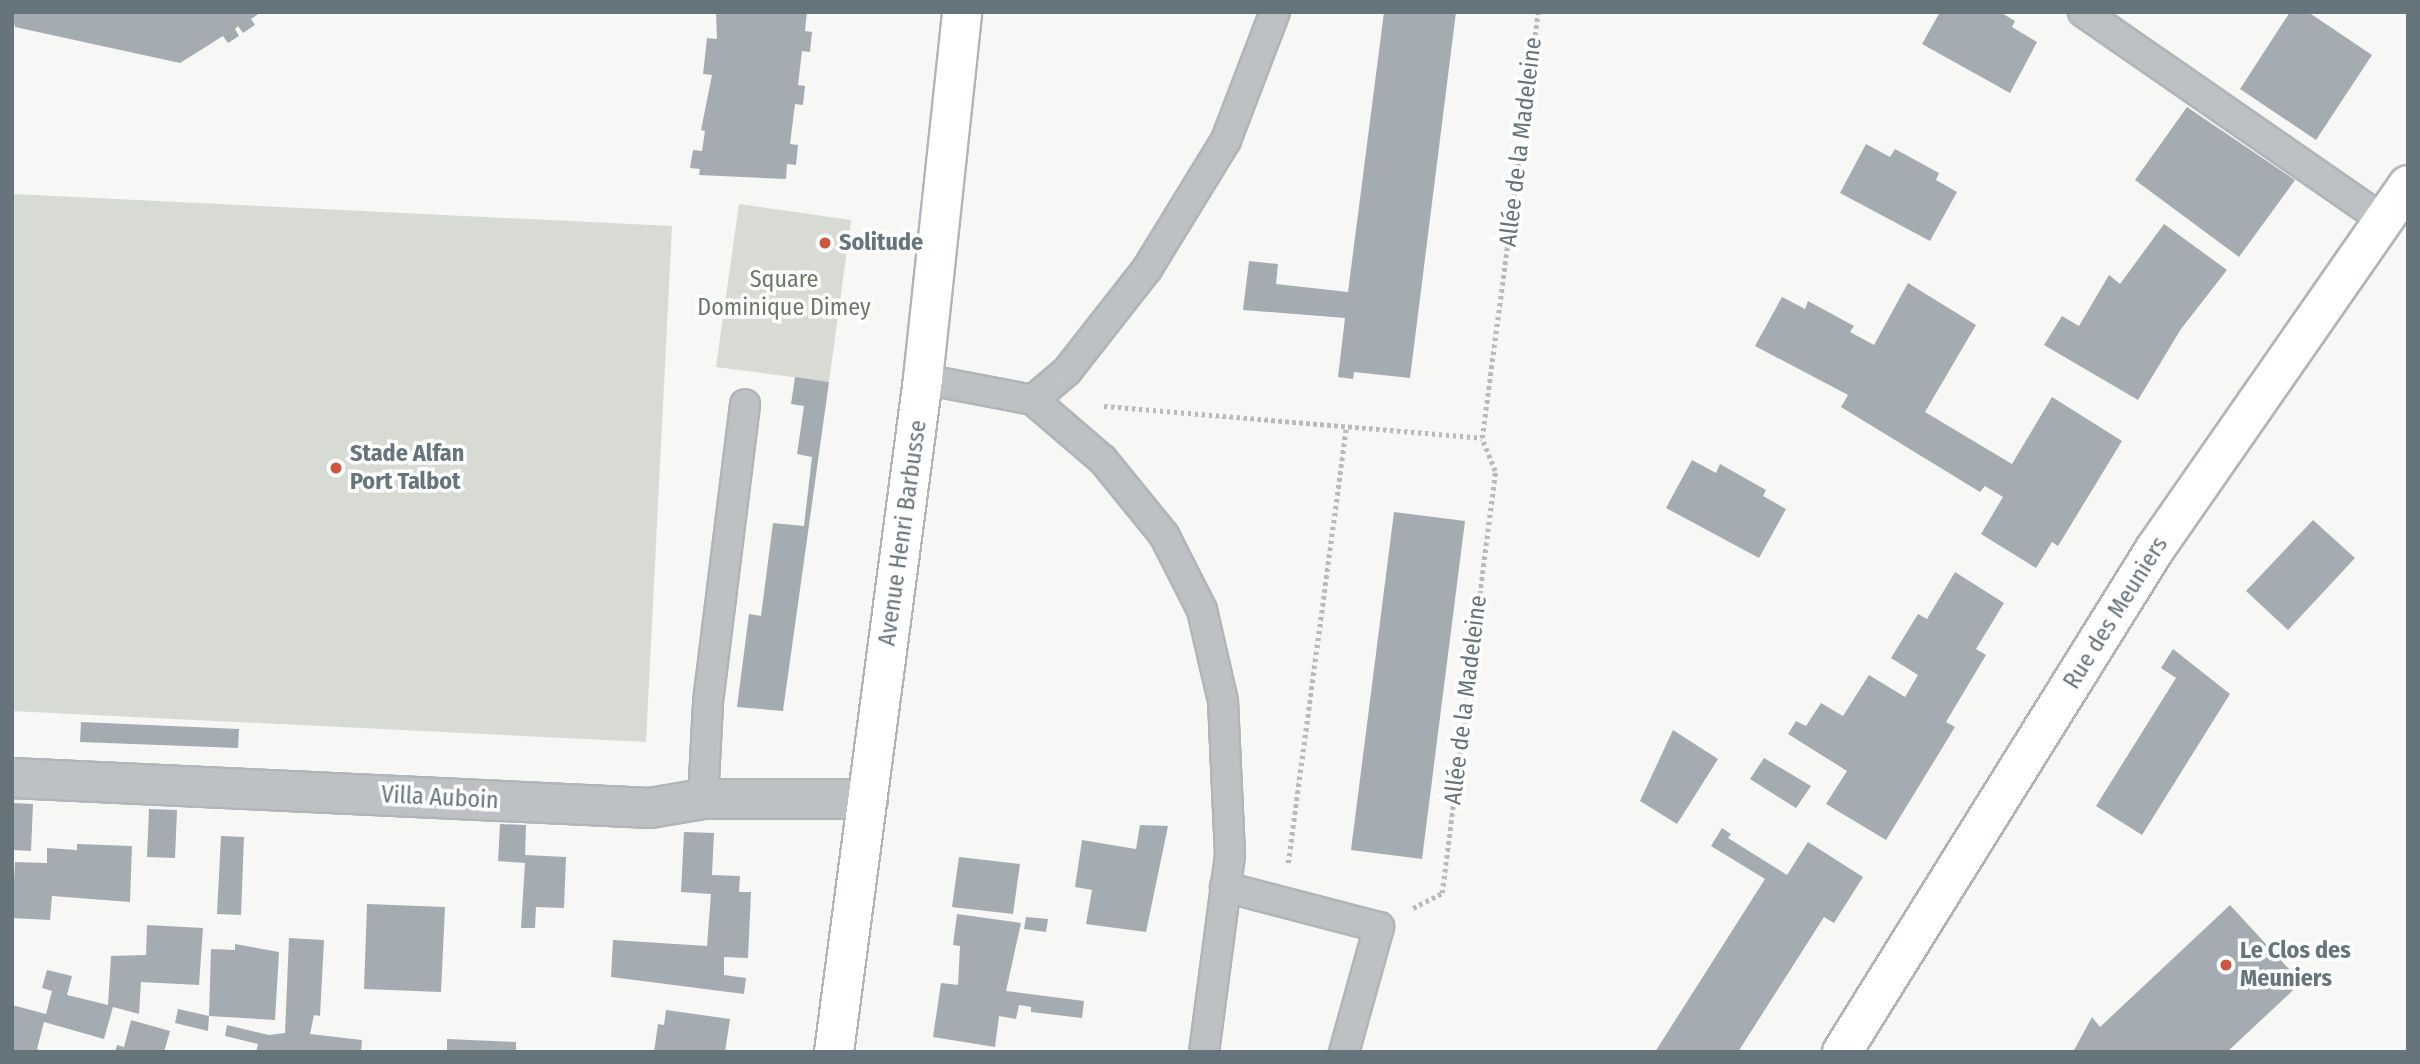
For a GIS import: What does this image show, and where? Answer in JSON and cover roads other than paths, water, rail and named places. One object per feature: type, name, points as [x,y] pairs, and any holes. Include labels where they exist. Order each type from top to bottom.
[{"type":"main road","name":"Avenue Henri Barbusse","points":[[834,1052],[923,379],[962,12]]},
{"type":"main road","name":"Rue des Meuniers","points":[[1842,1052],[2155,549],[2408,185]]},
{"type":"street","name":"Villa Auboin","points":[[12,778],[650,808],[703,799],[868,799]]},
{"type":"lane","points":[[1033,400],[1067,371],[1154,257],[1226,140],[1275,12]]},
{"type":"lane","points":[[2083,12],[2382,219]]},
{"type":"lane","points":[[923,379],[1033,400],[1103,460],[1164,535],[1202,610],[1223,701],[1230,855],[1204,1052]]},
{"type":"lane","points":[[703,799],[708,702],[745,404]]},
{"type":"lane","points":[[1225,887],[1379,927],[1344,1052]]},
{"type":"place","name":"Solitude","points":[[825,243]]},
{"type":"place","name":"Stade Alfan Port Talbot","points":[[336,468]]},
{"type":"place","name":"Le Clos des Meuniers","points":[[2226,965]]},
{"type":"park label","name":"Square Dominique Dimey","points":[[784,294]]}]
